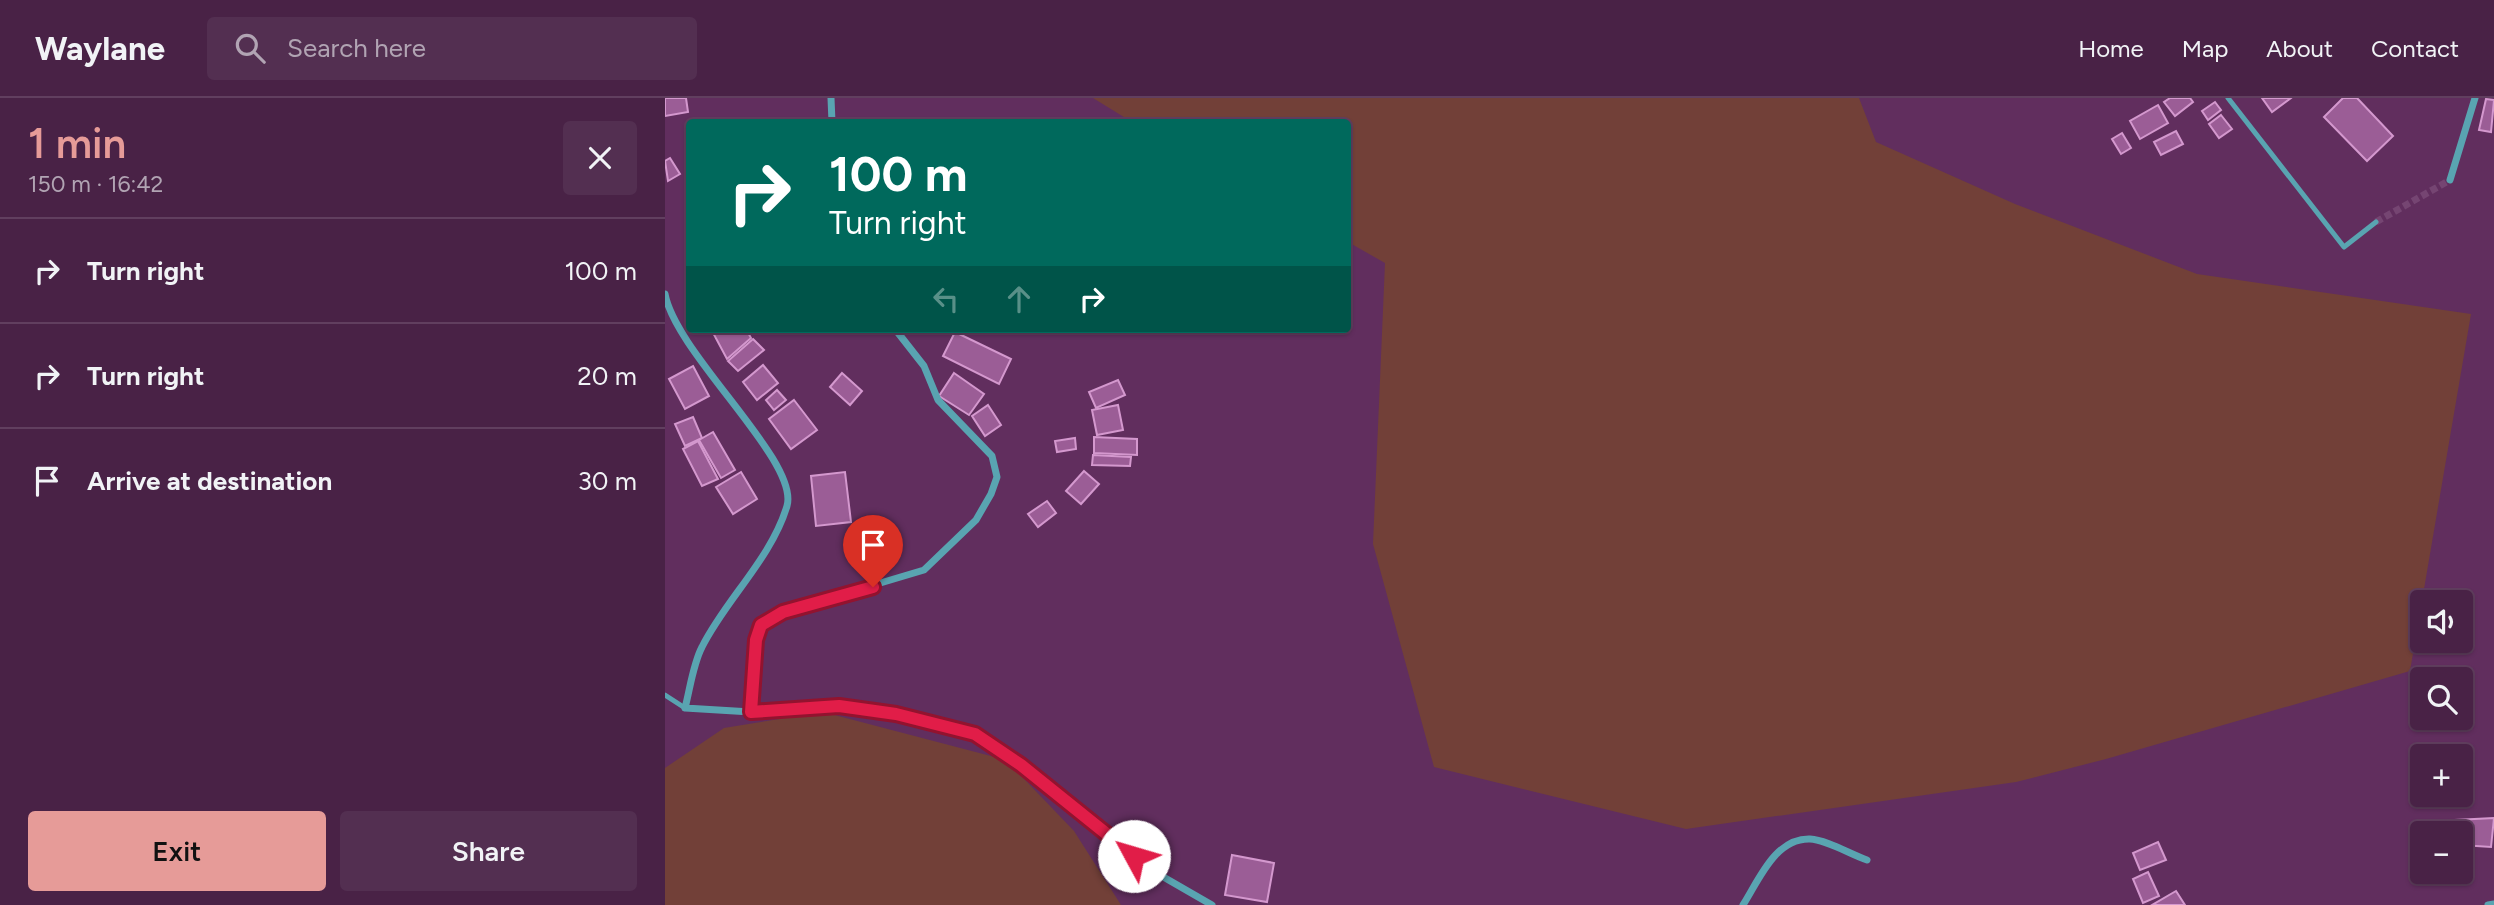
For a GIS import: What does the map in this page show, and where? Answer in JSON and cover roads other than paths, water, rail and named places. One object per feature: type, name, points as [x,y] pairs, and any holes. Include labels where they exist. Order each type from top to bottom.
[{"type":"street","points":[[831,98],[832,119]]},
{"type":"street","points":[[2450,180],[2475,98]]},
{"type":"street","points":[[665,294],[667,306],[690,348],[774,460],[788,488],[788,504],[781,520],[751,574],[701,648],[685,708],[751,712],[839,706],[896,714],[975,734],[1021,765],[1153,871],[1212,905]]},
{"type":"street","points":[[751,712],[756,640],[761,625],[783,612],[924,570],[976,520],[991,494],[997,477],[992,456],[938,400],[924,366],[898,333]]},
{"type":"street","points":[[1743,905],[1777,853],[1785,846],[1812,839],[1867,860]]},
{"type":"street","points":[[2488,905],[2494,904]]},
{"type":"lane","points":[[2228,98],[2344,247],[2376,222]]},
{"type":"lane","points":[[665,695],[685,708]]},
{"type":"tunnel","points":[[2376,222],[2450,180]]}]
